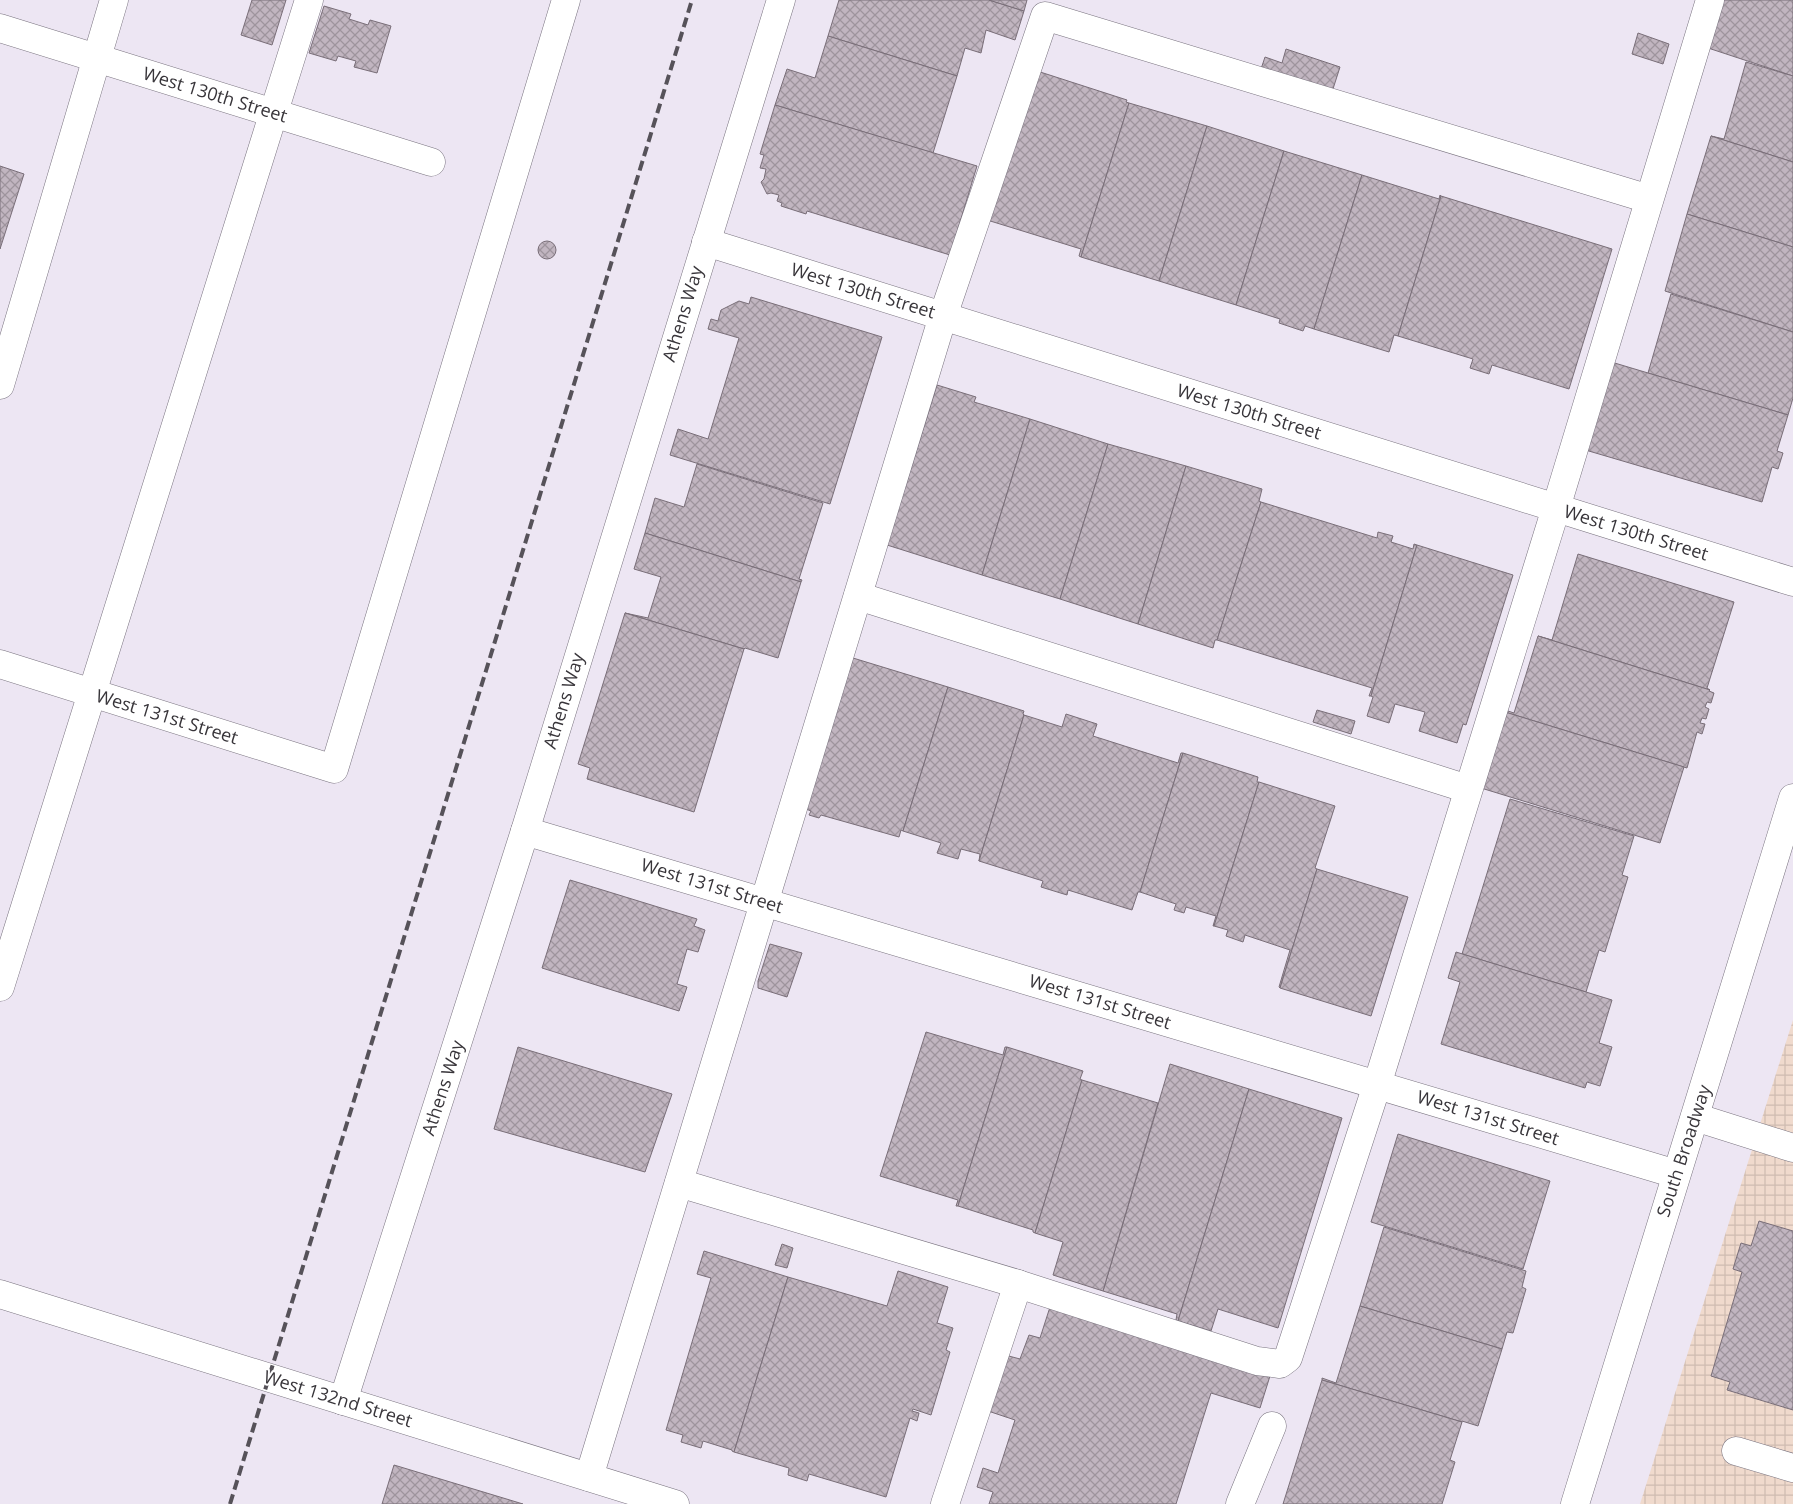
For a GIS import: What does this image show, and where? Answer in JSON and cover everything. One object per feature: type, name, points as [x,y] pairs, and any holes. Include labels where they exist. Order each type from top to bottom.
[{"type":"street","points":[[0,384],[114,0]]},
{"type":"street","points":[[0,987],[309,0]]},
{"type":"street","name":"West 131st Street","points":[[0,664],[334,769],[566,0]]},
{"type":"street","name":"Athens Way","points":[[343,1401],[525,830],[781,0]]},
{"type":"street","points":[[680,1183],[1018,1284],[1257,1361],[1280,1364],[1288,1358],[1377,1085],[1556,508],[1710,0]]},
{"type":"street","points":[[589,1477],[943,316],[1045,16],[1649,199]]},
{"type":"street","name":"West 130th Street","points":[[0,28],[431,162]]},
{"type":"street","name":"West 130th Street","points":[[706,242],[1793,582]]},
{"type":"street","points":[[858,596],[1468,789]]},
{"type":"street","name":"South Broadway","points":[[1574,1504],[1793,798]]},
{"type":"street","name":"West 131st Street","points":[[525,830],[1676,1174]]},
{"type":"street","points":[[1695,1117],[1793,1148]]},
{"type":"street","points":[[945,1504],[1018,1284]]},
{"type":"street","name":"West 132nd Street","points":[[0,1294],[676,1504]]},
{"type":"street","points":[[1240,1504],[1272,1426]]},
{"type":"street","points":[[1736,1451],[1793,1468]]},
{"type":"shaded area","points":[[1793,1020],[1793,1504],[1640,1504]]},
{"type":"building","points":[[252,0],[286,0],[272,45],[241,35]]},
{"type":"building","points":[[839,0],[989,0],[1024,11],[1015,40],[986,30],[981,53],[965,48],[957,76],[828,36]]},
{"type":"building","points":[[989,0],[1027,0],[1024,11]]},
{"type":"building","points":[[1717,0],[1793,0],[1793,76],[1702,46]]},
{"type":"building","points":[[324,6],[351,14],[349,19],[368,25],[370,20],[391,26],[377,73],[354,67],[356,61],[338,56],[336,61],[309,53]]},
{"type":"building","points":[[1638,33],[1669,44],[1663,64],[1632,54]]},
{"type":"building","points":[[828,36],[957,76],[933,153],[775,105],[787,69],[815,78]]},
{"type":"building","points":[[1286,49],[1340,67],[1332,92],[1261,69],[1265,57],[1282,63]]},
{"type":"building","points":[[1746,62],[1793,76],[1793,162],[1711,136],[1724,139]]},
{"type":"building","points":[[1034,70],[1127,100],[1126,102],[1129,103],[1081,257],[1079,256],[1081,249],[987,220]]},
{"type":"building","points":[[1129,103],[1207,126],[1159,281],[1081,257]]},
{"type":"building","points":[[775,105],[977,166],[950,255],[807,211],[806,214],[781,206],[782,203],[777,201],[779,195],[767,194],[761,182],[764,179],[766,169],[760,168],[764,155],[760,154]]},
{"type":"building","points":[[1207,126],[1284,151],[1236,305],[1159,281]]},
{"type":"building","points":[[1711,136],[1793,162],[1793,247],[1687,214]]},
{"type":"building","points":[[1284,151],[1362,175],[1314,329],[1305,326],[1303,331],[1279,323],[1280,319],[1236,305]]},
{"type":"building","points":[[0,166],[24,174],[0,249]]},
{"type":"building","points":[[1362,175],[1439,199],[1441,196],[1398,336],[1394,335],[1389,352],[1314,329]]},
{"type":"building","points":[[1441,196],[1612,249],[1569,389],[1492,365],[1489,374],[1470,368],[1473,359],[1398,336]]},
{"type":"building","points":[[1687,214],[1793,247],[1793,332],[1665,291]]},
{"type":"building","points":[[547,241],[553,244],[556,250],[553,256],[547,259],[541,256],[538,250],[541,244]]},
{"type":"building","points":[[1671,294],[1793,332],[1793,398],[1788,415],[1648,373]]},
{"type":"building","points":[[751,297],[882,337],[830,504],[670,455],[678,429],[708,439],[739,338],[708,329],[711,319],[718,321],[721,310],[739,301],[749,304]]},
{"type":"building","points":[[1608,361],[1788,415],[1777,451],[1783,453],[1778,469],[1772,467],[1762,502],[1582,449]]},
{"type":"building","points":[[937,385],[976,397],[974,402],[1030,419],[982,575],[887,545]]},
{"type":"building","points":[[1030,419],[1108,444],[1060,599],[982,575]]},
{"type":"building","points":[[1108,444],[1186,466],[1138,624],[1060,599]]},
{"type":"building","points":[[697,464],[823,503],[799,579],[802,580],[801,582],[645,533],[655,498],[684,507]]},
{"type":"building","points":[[1186,466],[1262,489],[1259,501],[1261,502],[1213,648],[1138,624]]},
{"type":"building","points":[[1261,502],[1377,538],[1378,532],[1393,536],[1391,542],[1413,549],[1414,544],[1417,545],[1371,696],[1369,696],[1372,688],[1217,640]]},
{"type":"building","points":[[645,533],[801,582],[778,658],[625,613],[648,618],[661,577],[634,569]]},
{"type":"building","points":[[1417,545],[1513,575],[1466,725],[1463,724],[1457,743],[1419,731],[1425,712],[1395,704],[1389,723],[1367,716],[1373,697],[1371,696]]},
{"type":"building","points":[[1578,554],[1734,602],[1707,688],[1710,690],[1538,636],[1552,640]]},
{"type":"building","points":[[625,613],[744,649],[694,812],[587,779],[590,768],[578,764]]},
{"type":"building","points":[[1538,636],[1710,690],[1714,693],[1711,703],[1707,702],[1705,707],[1709,709],[1706,719],[1702,718],[1700,723],[1705,724],[1702,734],[1697,732],[1687,768],[1505,712],[1505,710],[1514,713]]},
{"type":"building","points":[[853,658],[948,687],[903,831],[901,830],[899,837],[821,815],[819,818],[809,815],[811,811],[806,809]]},
{"type":"building","points":[[948,687],[1024,711],[979,861],[980,854],[961,849],[958,859],[937,853],[941,843],[903,831]]},
{"type":"building","points":[[1317,710],[1355,721],[1351,734],[1313,722]]},
{"type":"building","points":[[1505,712],[1684,767],[1660,843],[1481,788]]},
{"type":"building","points":[[1066,714],[1097,724],[1093,736],[1178,763],[1181,753],[1183,753],[1140,892],[1138,892],[1132,910],[1068,890],[1067,895],[1041,887],[1043,881],[979,861],[1024,715],[1062,727]]},
{"type":"building","points":[[1183,753],[1258,777],[1257,782],[1259,782],[1214,926],[1216,916],[1186,907],[1184,913],[1174,910],[1176,904],[1140,892]]},
{"type":"building","points":[[1259,782],[1335,806],[1280,988],[1290,950],[1245,935],[1243,942],[1226,936],[1228,930],[1214,926]]},
{"type":"building","points":[[1510,799],[1634,836],[1622,875],[1628,877],[1605,952],[1599,950],[1586,992],[1462,954]]},
{"type":"building","points":[[1317,869],[1408,897],[1371,1016],[1280,988]]},
{"type":"building","points":[[570,880],[697,919],[694,926],[705,930],[698,952],[687,949],[677,984],[687,987],[679,1011],[542,968]]},
{"type":"building","points":[[770,944],[802,953],[787,997],[758,988],[758,981]]},
{"type":"building","points":[[1456,952],[1612,1000],[1599,1043],[1612,1047],[1600,1086],[1587,1082],[1585,1088],[1441,1044],[1460,982],[1448,978]]},
{"type":"building","points":[[926,1032],[1003,1055],[1005,1047],[1007,1047],[958,1206],[956,1206],[958,1200],[880,1176]]},
{"type":"building","points":[[518,1047],[672,1094],[645,1172],[494,1129]]},
{"type":"building","points":[[1007,1047],[1083,1071],[1080,1079],[1082,1080],[1035,1233],[1033,1230],[958,1206]]},
{"type":"building","points":[[1170,1064],[1249,1089],[1178,1321],[1176,1320],[1177,1314],[1103,1291]]},
{"type":"building","points":[[1082,1080],[1158,1103],[1103,1291],[1053,1275],[1063,1242],[1035,1233]]},
{"type":"building","points":[[1249,1089],[1342,1118],[1278,1328],[1218,1309],[1211,1331],[1178,1321]]},
{"type":"building","points":[[1398,1134],[1550,1181],[1523,1269],[1371,1222]]},
{"type":"building","points":[[1759,1221],[1793,1231],[1793,1410],[1727,1390],[1730,1382],[1711,1376],[1742,1272],[1733,1269],[1741,1243],[1751,1246]]},
{"type":"building","points":[[1384,1227],[1526,1271],[1522,1287],[1526,1289],[1513,1333],[1507,1332],[1502,1349],[1360,1306]]},
{"type":"building","points":[[782,1244],[793,1248],[787,1268],[775,1265]]},
{"type":"building","points":[[704,1251],[788,1277],[734,1452],[703,1441],[701,1448],[681,1442],[683,1435],[666,1430],[711,1278],[697,1274]]},
{"type":"building","points":[[898,1271],[948,1287],[937,1323],[953,1328],[946,1350],[950,1352],[931,1415],[913,1409],[912,1411],[919,1413],[917,1421],[910,1418],[886,1497],[809,1474],[807,1481],[788,1475],[789,1468],[734,1452],[788,1277],[887,1306]]},
{"type":"building","points":[[1360,1306],[1502,1349],[1478,1426],[1322,1380],[1322,1378],[1336,1383]]},
{"type":"building","points":[[1050,1307],[1270,1376],[1260,1408],[1211,1393],[1176,1504],[989,1504],[993,1492],[977,1487],[983,1468],[998,1473],[1015,1420],[988,1411],[1005,1355],[1020,1359],[1029,1335],[1040,1338]]},
{"type":"building","points":[[1322,1380],[1462,1422],[1450,1460],[1455,1462],[1442,1504],[1283,1504]]},
{"type":"building","points":[[394,1465],[523,1504],[382,1504]]},
{"type":"railway","points":[[230,1504],[692,0]]}]
